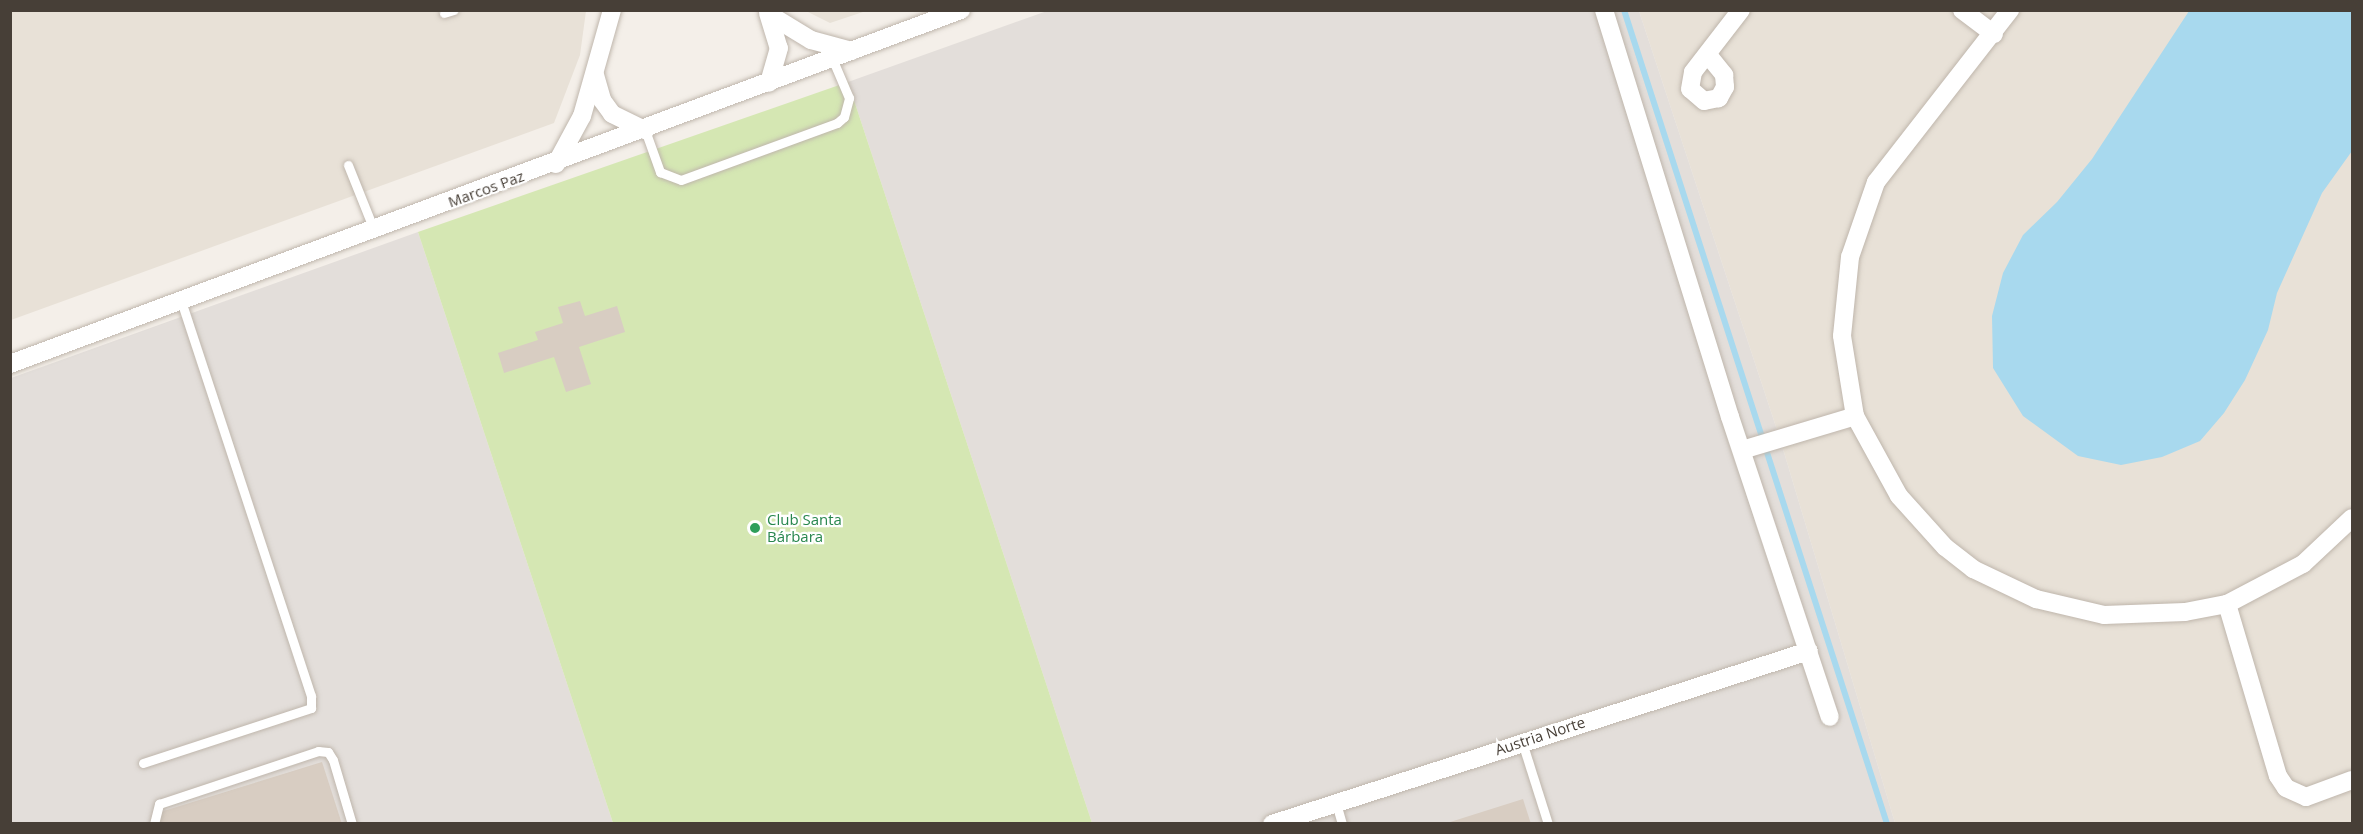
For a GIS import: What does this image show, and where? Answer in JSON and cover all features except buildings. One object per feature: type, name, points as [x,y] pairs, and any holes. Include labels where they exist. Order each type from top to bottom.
[{"type":"street","name":"Marcos Paz","points":[[10,364],[556,164],[961,10]]},
{"type":"street","points":[[1604,10],[1747,449],[1830,717]]},
{"type":"street","points":[[1707,55],[1741,10]]},
{"type":"street","points":[[1962,10],[1994,34]]},
{"type":"street","points":[[2010,10],[1994,34],[1876,182],[1862,216],[1850,257],[1842,336],[1855,416],[1881,467],[1906,503],[1945,547],[2001,584],[2063,608],[2104,615],[2185,612],[2227,604],[2303,564],[2352,518]]},
{"type":"street","points":[[768,13],[811,40],[852,51]]},
{"type":"street","points":[[768,13],[779,48],[769,82]]},
{"type":"street","points":[[556,164],[582,117],[614,14]]},
{"type":"street","points":[[595,75],[602,100],[612,114],[645,130]]},
{"type":"street","points":[[1747,449],[1855,416]]},
{"type":"street","points":[[2227,604],[2274,765],[2286,788],[2306,797],[2352,780]]},
{"type":"street","name":"Austria Norte","points":[[1272,824],[1522,741],[1809,651]]},
{"type":"lane","points":[[645,130],[660,172],[681,180],[837,123],[844,117],[849,98],[832,58]]},
{"type":"lane","points":[[348,165],[374,230]]},
{"type":"lane","points":[[143,763],[310,708],[311,696],[181,301]]},
{"type":"lane","points":[[1522,741],[1548,824]]},
{"type":"lane","points":[[154,824],[159,804],[318,751],[328,752],[333,760],[352,824]]},
{"type":"lane","points":[[1336,802],[1342,824]]},
{"type":"shaded area","points":[[11,11],[586,11],[580,55],[554,123],[11,320]]},
{"type":"shaded area","points":[[806,11],[866,11],[830,23]]},
{"type":"shaded area","points":[[1047,11],[1639,11],[1780,439],[1895,823],[1092,823],[848,82]]},
{"type":"shaded area","points":[[1639,11],[2352,11],[2352,823],[1895,823],[1780,439]]},
{"type":"shaded area","points":[[418,232],[613,823],[11,824],[11,378]]},
{"type":"green space","name":"Club Santa Bárbara","points":[[848,82],[1092,823],[613,823],[418,232]]},
{"type":"water","points":[[2189,11],[2352,11],[2352,151],[2322,193],[2277,293],[2268,330],[2245,380],[2224,413],[2200,441],[2162,457],[2121,465],[2078,456],[2023,416],[1993,368],[1992,316],[2003,273],[2023,235],[2057,202],[2092,159]]},
{"type":"waterway","points":[[1624,10],[1887,824]]},
{"type":"place","name":"Club Santa Bárbara","points":[[755,528]]}]
